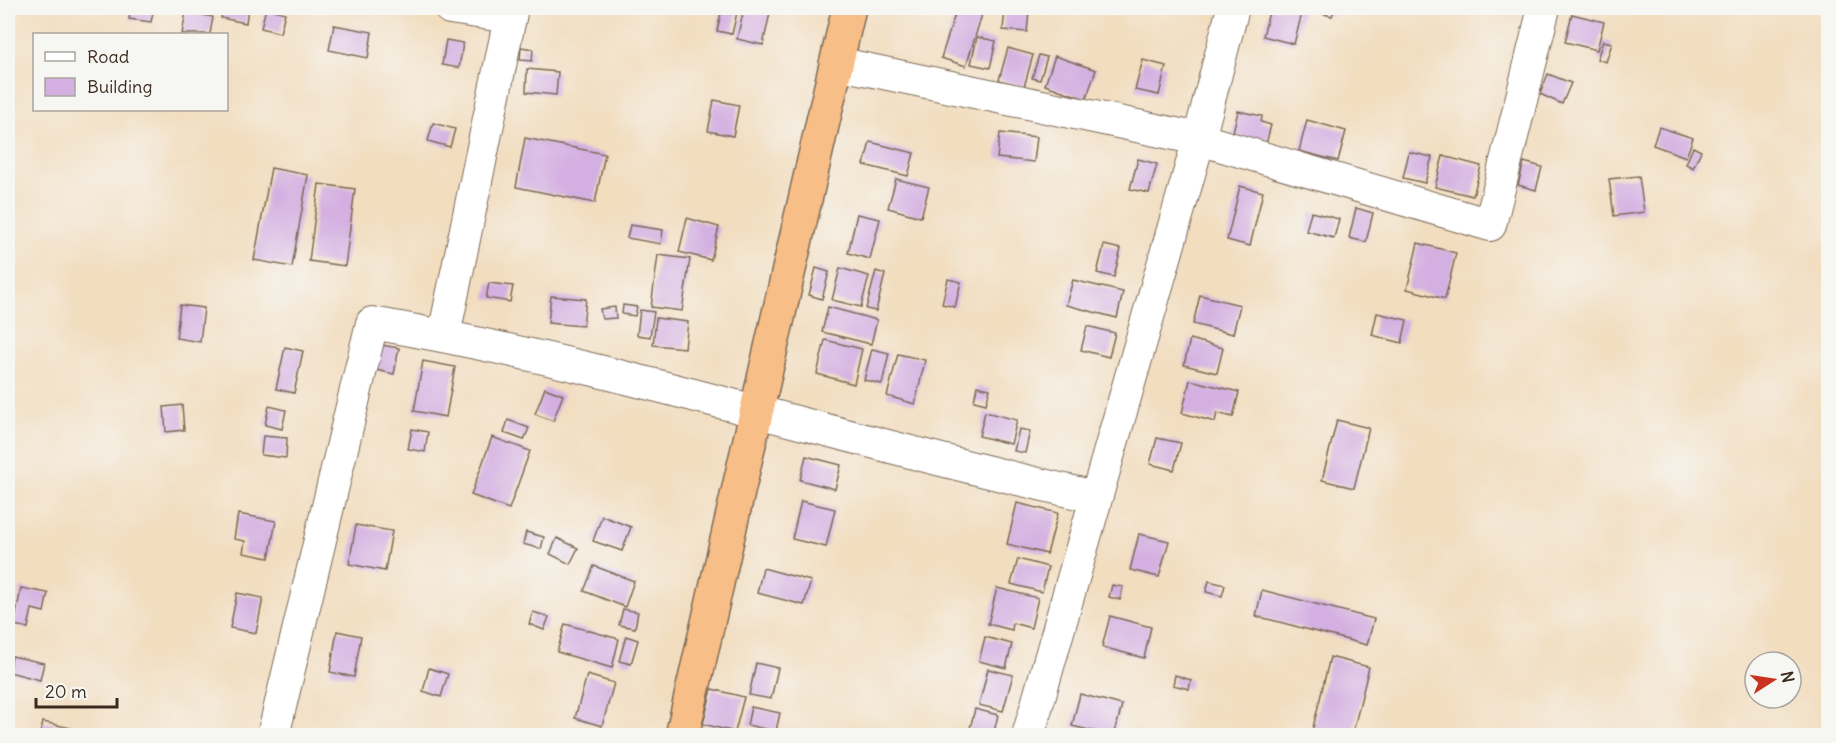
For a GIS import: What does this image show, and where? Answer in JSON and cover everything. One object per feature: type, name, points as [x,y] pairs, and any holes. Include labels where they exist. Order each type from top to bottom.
[{"type":"highway","points":[[682,735],[849,8]]},
{"type":"street","points":[[444,335],[511,12],[450,8]]},
{"type":"street","points":[[1028,735],[1198,139],[1233,8]]},
{"type":"street","points":[[836,63],[1198,139],[1490,225],[1544,8]]},
{"type":"street","points":[[273,735],[372,323],[444,335],[756,410],[984,472],[1096,497]]},
{"type":"building","points":[[131,8],[154,8],[151,22],[129,19]]},
{"type":"building","points":[[223,8],[248,8],[246,23],[221,18]]},
{"type":"building","points":[[266,8],[285,13],[280,33],[261,28]]},
{"type":"building","points":[[722,8],[738,8],[732,34],[717,31]]},
{"type":"building","points":[[744,8],[771,8],[763,45],[737,39]]},
{"type":"building","points":[[957,8],[984,8],[966,66],[941,58]]},
{"type":"building","points":[[1270,8],[1303,9],[1294,44],[1263,36]]},
{"type":"building","points":[[1313,8],[1335,8],[1332,16],[1312,11]]},
{"type":"building","points":[[1005,9],[1029,11],[1027,32],[1003,30]]},
{"type":"building","points":[[186,12],[213,17],[210,33],[182,33]]},
{"type":"building","points":[[1572,14],[1604,22],[1597,50],[1565,42]]},
{"type":"building","points":[[334,25],[372,32],[368,58],[329,50]]},
{"type":"building","points":[[977,37],[996,41],[990,68],[971,64]]},
{"type":"building","points":[[446,40],[463,43],[459,68],[442,65]]},
{"type":"building","points":[[1603,41],[1612,43],[1606,62],[1597,59]]},
{"type":"building","points":[[521,47],[533,49],[532,61],[520,60]]},
{"type":"building","points":[[1008,48],[1033,55],[1024,87],[999,80]]},
{"type":"building","points":[[1039,55],[1047,57],[1040,80],[1032,78]]},
{"type":"building","points":[[1055,56],[1096,70],[1086,99],[1045,85]]},
{"type":"building","points":[[1143,60],[1166,66],[1159,95],[1135,90]]},
{"type":"building","points":[[527,69],[558,72],[556,95],[526,92]]},
{"type":"building","points":[[1548,74],[1571,83],[1562,104],[1540,94]]},
{"type":"building","points":[[714,100],[739,105],[733,136],[708,131]]},
{"type":"building","points":[[1238,111],[1262,116],[1261,122],[1271,125],[1266,144],[1232,136]]},
{"type":"building","points":[[1307,120],[1346,131],[1338,161],[1299,151]]},
{"type":"building","points":[[433,123],[455,129],[450,147],[428,141]]},
{"type":"building","points":[[1659,127],[1693,138],[1686,157],[1653,145]]},
{"type":"building","points":[[1000,133],[1037,137],[1034,162],[997,158]]},
{"type":"building","points":[[525,138],[605,154],[595,203],[516,187]]},
{"type":"building","points":[[870,142],[914,153],[908,176],[864,165]]},
{"type":"building","points":[[1693,147],[1701,151],[1693,168],[1686,164]]},
{"type":"building","points":[[1409,152],[1432,157],[1425,183],[1403,178]]},
{"type":"building","points":[[1443,156],[1481,166],[1473,196],[1435,187]]},
{"type":"building","points":[[1138,159],[1157,164],[1149,193],[1130,189]]},
{"type":"building","points":[[1524,162],[1542,167],[1536,190],[1518,185]]},
{"type":"building","points":[[271,168],[308,175],[292,267],[254,260]]},
{"type":"building","points":[[1639,176],[1644,212],[1614,216],[1609,179]]},
{"type":"building","points":[[896,179],[929,187],[921,217],[888,208]]},
{"type":"building","points":[[319,184],[355,189],[345,266],[309,261]]},
{"type":"building","points":[[1240,186],[1263,192],[1250,246],[1227,240]]},
{"type":"building","points":[[1356,208],[1373,213],[1366,242],[1349,238]]},
{"type":"building","points":[[1311,212],[1339,219],[1334,238],[1306,231]]},
{"type":"building","points":[[857,214],[880,219],[870,259],[848,253]]},
{"type":"building","points":[[687,218],[719,227],[711,260],[679,252]]},
{"type":"building","points":[[630,225],[663,230],[661,244],[627,238]]},
{"type":"building","points":[[1418,243],[1456,253],[1445,299],[1407,289]]},
{"type":"building","points":[[1104,245],[1121,249],[1114,277],[1097,273]]},
{"type":"building","points":[[658,255],[690,259],[682,311],[651,307]]},
{"type":"building","points":[[816,268],[829,272],[822,299],[809,295]]},
{"type":"building","points":[[840,268],[869,276],[861,307],[832,300]]},
{"type":"building","points":[[876,271],[885,274],[876,311],[866,309]]},
{"type":"building","points":[[948,279],[961,282],[955,307],[942,304]]},
{"type":"building","points":[[1073,280],[1123,292],[1117,318],[1066,305]]},
{"type":"building","points":[[489,283],[513,286],[510,302],[486,298]]},
{"type":"building","points":[[1200,295],[1240,305],[1233,334],[1193,324]]},
{"type":"building","points":[[551,296],[586,299],[583,326],[548,323]]},
{"type":"building","points":[[180,305],[204,308],[200,342],[176,338]]},
{"type":"building","points":[[623,305],[637,307],[635,316],[622,314]]},
{"type":"building","points":[[615,307],[616,318],[602,319],[600,309]]},
{"type":"building","points":[[828,307],[877,320],[871,344],[822,332]]},
{"type":"building","points":[[640,310],[654,312],[650,337],[637,335]]},
{"type":"building","points":[[1377,313],[1407,320],[1402,343],[1372,335]]},
{"type":"building","points":[[656,318],[688,322],[685,348],[653,345]]},
{"type":"building","points":[[1087,326],[1115,333],[1109,357],[1081,350]]},
{"type":"building","points":[[1190,339],[1223,348],[1217,373],[1184,365]]},
{"type":"building","points":[[825,340],[862,349],[854,384],[817,374]]},
{"type":"building","points":[[381,345],[399,348],[394,374],[376,370]]},
{"type":"building","points":[[285,347],[303,351],[294,393],[276,389]]},
{"type":"building","points":[[872,349],[889,353],[882,384],[864,380]]},
{"type":"building","points":[[898,354],[925,360],[915,404],[887,396]]},
{"type":"building","points":[[423,361],[455,367],[446,417],[414,411]]},
{"type":"building","points":[[1190,380],[1239,392],[1233,417],[1217,413],[1215,422],[1182,413]]},
{"type":"building","points":[[977,386],[990,389],[986,404],[974,401]]},
{"type":"building","points":[[545,388],[563,395],[553,421],[535,414]]},
{"type":"building","points":[[182,405],[184,430],[166,432],[164,407]]},
{"type":"building","points":[[269,406],[286,410],[282,429],[265,425]]},
{"type":"building","points":[[985,412],[1017,420],[1011,444],[979,436]]},
{"type":"building","points":[[508,420],[529,428],[524,440],[504,433]]},
{"type":"building","points":[[1337,420],[1369,428],[1354,488],[1322,480]]},
{"type":"building","points":[[412,429],[428,432],[425,452],[408,449]]},
{"type":"building","points":[[1019,429],[1030,431],[1025,453],[1014,451]]},
{"type":"building","points":[[263,436],[287,438],[286,458],[261,455]]},
{"type":"building","points":[[492,437],[530,451],[509,509],[471,495]]},
{"type":"building","points":[[1157,438],[1181,443],[1174,470],[1150,464]]},
{"type":"building","points":[[806,456],[841,465],[835,489],[800,480]]},
{"type":"building","points":[[801,501],[835,509],[826,547],[792,539]]},
{"type":"building","points":[[1017,503],[1058,513],[1047,554],[1007,544]]},
{"type":"building","points":[[238,514],[276,521],[269,558],[243,553],[245,541],[234,539]]},
{"type":"building","points":[[602,516],[631,527],[622,551],[593,541]]},
{"type":"building","points":[[356,525],[392,531],[385,571],[349,564]]},
{"type":"building","points":[[526,532],[544,537],[541,549],[523,544]]},
{"type":"building","points":[[1139,534],[1169,541],[1159,577],[1130,570]]},
{"type":"building","points":[[557,538],[578,548],[570,564],[550,554]]},
{"type":"building","points":[[1018,559],[1048,567],[1042,592],[1011,584]]},
{"type":"building","points":[[594,566],[634,581],[625,607],[584,591]]},
{"type":"building","points":[[763,568],[811,581],[804,605],[757,593]]},
{"type":"building","points":[[1209,581],[1225,585],[1222,596],[1206,592]]},
{"type":"building","points":[[1112,585],[1123,587],[1120,600],[1109,597]]},
{"type":"building","points":[[21,588],[48,593],[44,612],[32,609],[28,628],[14,625]]},
{"type":"building","points":[[997,588],[1038,598],[1031,628],[1013,623],[1012,630],[988,624]]},
{"type":"building","points":[[1262,590],[1374,619],[1367,645],[1256,616]]},
{"type":"building","points":[[237,593],[263,598],[256,633],[230,628]]},
{"type":"building","points":[[623,609],[638,612],[635,628],[619,625]]},
{"type":"building","points":[[533,612],[549,617],[544,630],[529,624]]},
{"type":"building","points":[[1110,616],[1151,627],[1144,658],[1102,647]]},
{"type":"building","points":[[565,624],[619,639],[612,668],[557,652]]},
{"type":"building","points":[[337,631],[361,636],[354,677],[330,672]]},
{"type":"building","points":[[626,636],[638,640],[631,664],[619,661]]},
{"type":"building","points":[[985,637],[1012,644],[1006,668],[979,661]]},
{"type":"building","points":[[12,656],[44,663],[40,680],[9,672]]},
{"type":"building","points":[[1330,657],[1369,667],[1352,736],[1311,736]]},
{"type":"building","points":[[756,663],[778,668],[771,699],[749,695]]},
{"type":"building","points":[[429,668],[448,674],[441,697],[423,691]]},
{"type":"building","points":[[988,669],[1013,675],[1003,711],[979,705]]},
{"type":"building","points":[[587,675],[614,683],[602,726],[575,718]]},
{"type":"building","points":[[1175,675],[1191,680],[1189,689],[1173,685]]},
{"type":"building","points":[[712,689],[744,697],[735,732],[703,724]]},
{"type":"building","points":[[1080,694],[1122,705],[1114,736],[1072,726]]},
{"type":"building","points":[[751,707],[780,713],[776,731],[747,725]]},
{"type":"building","points":[[975,709],[998,715],[993,736],[968,736]]},
{"type":"building","points":[[43,722],[71,728],[70,736],[40,736]]},
{"type":"building","points":[[768,731],[782,735],[782,736],[767,736]]}]
